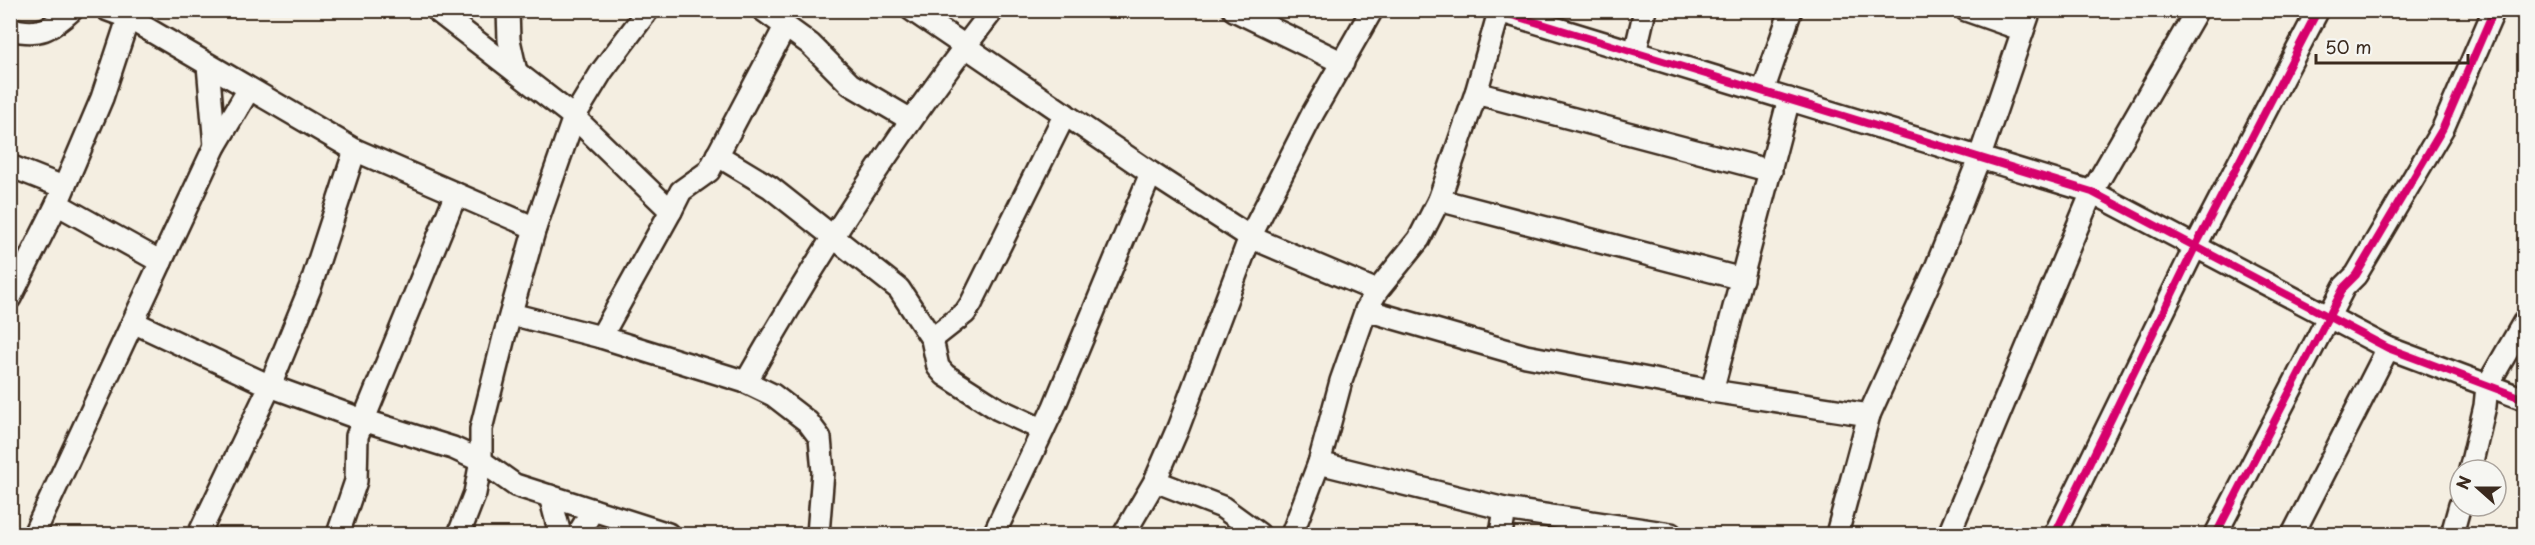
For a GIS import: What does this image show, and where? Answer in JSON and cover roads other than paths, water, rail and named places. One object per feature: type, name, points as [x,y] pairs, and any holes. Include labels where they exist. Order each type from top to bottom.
[{"type":"street","points":[[10,29],[36,33],[48,29],[72,10]]},
{"type":"street","points":[[436,10],[574,117],[671,211]]},
{"type":"street","points":[[508,10],[509,40],[516,72]]},
{"type":"street","points":[[459,534],[476,493],[481,461],[481,429],[511,314],[535,228],[574,117],[602,71],[648,10]]},
{"type":"street","points":[[912,10],[1151,173],[1250,237],[1377,291]]},
{"type":"street","points":[[746,382],[805,278],[911,120],[993,10]]},
{"type":"street","points":[[1234,10],[1343,63]]},
{"type":"street","points":[[1124,534],[1155,481],[1250,237],[1313,113],[1372,10]]},
{"type":"street","points":[[1635,53],[1645,10]]},
{"type":"street","points":[[1763,91],[1791,10]]},
{"type":"street","points":[[1837,534],[1869,415],[1937,265],[1980,156],[2027,20],[1966,10]]},
{"type":"street","points":[[1949,534],[2092,192],[2197,10]]},
{"type":"street","points":[[2055,534],[2195,247],[2318,10]]},
{"type":"street","points":[[2216,534],[2329,316],[2443,128],[2494,10]]},
{"type":"street","points":[[1293,534],[1319,463],[1341,381],[1366,310],[1377,291],[1419,239],[1439,200],[1476,93],[1497,11],[1526,15],[1635,53],[1980,156],[2092,192],[2388,348],[2524,399]]},
{"type":"street","points":[[10,298],[60,195],[102,98],[122,13],[355,150],[535,228]]},
{"type":"street","points":[[601,337],[681,191],[709,171],[777,17],[810,44],[850,84],[911,120]]},
{"type":"street","points":[[208,65],[215,146]]},
{"type":"street","points":[[34,534],[215,146],[249,88]]},
{"type":"street","points":[[1476,93],[1771,171]]},
{"type":"street","points":[[1712,391],[1789,99]]},
{"type":"street","points":[[932,339],[965,313],[971,304],[1065,114]]},
{"type":"street","points":[[199,534],[270,386],[310,288],[355,150]]},
{"type":"street","points":[[717,155],[770,187],[832,239],[899,289],[932,339],[938,367],[945,375],[998,409],[1043,430]]},
{"type":"street","points":[[10,166],[60,195],[161,262]]},
{"type":"street","points":[[994,534],[1043,430],[1151,173]]},
{"type":"street","points":[[338,534],[356,481],[357,436],[456,194]]},
{"type":"street","points":[[1439,200],[1742,279]]},
{"type":"street","points":[[1366,310],[1526,356],[1712,391],[1869,415]]},
{"type":"street","points":[[511,314],[601,337],[746,382],[773,395],[808,422],[820,438],[823,472],[818,534]]},
{"type":"street","points":[[133,322],[270,386],[363,420],[453,448],[481,461],[515,485],[668,534]]},
{"type":"street","points":[[2473,458],[2485,406],[2487,386],[2524,322]]},
{"type":"street","points":[[2293,534],[2388,348]]},
{"type":"street","points":[[453,448],[481,429]]},
{"type":"street","points":[[1319,463],[1505,509],[1671,534]]},
{"type":"street","points":[[1155,481],[1222,507],[1259,534]]},
{"type":"street","points":[[476,493],[515,485]]},
{"type":"street","points":[[550,496],[560,534]]},
{"type":"street","points":[[1502,534],[1505,509]]},
{"type":"street","points":[[578,534],[593,510]]},
{"type":"street","points":[[2452,534],[2456,518]]}]
